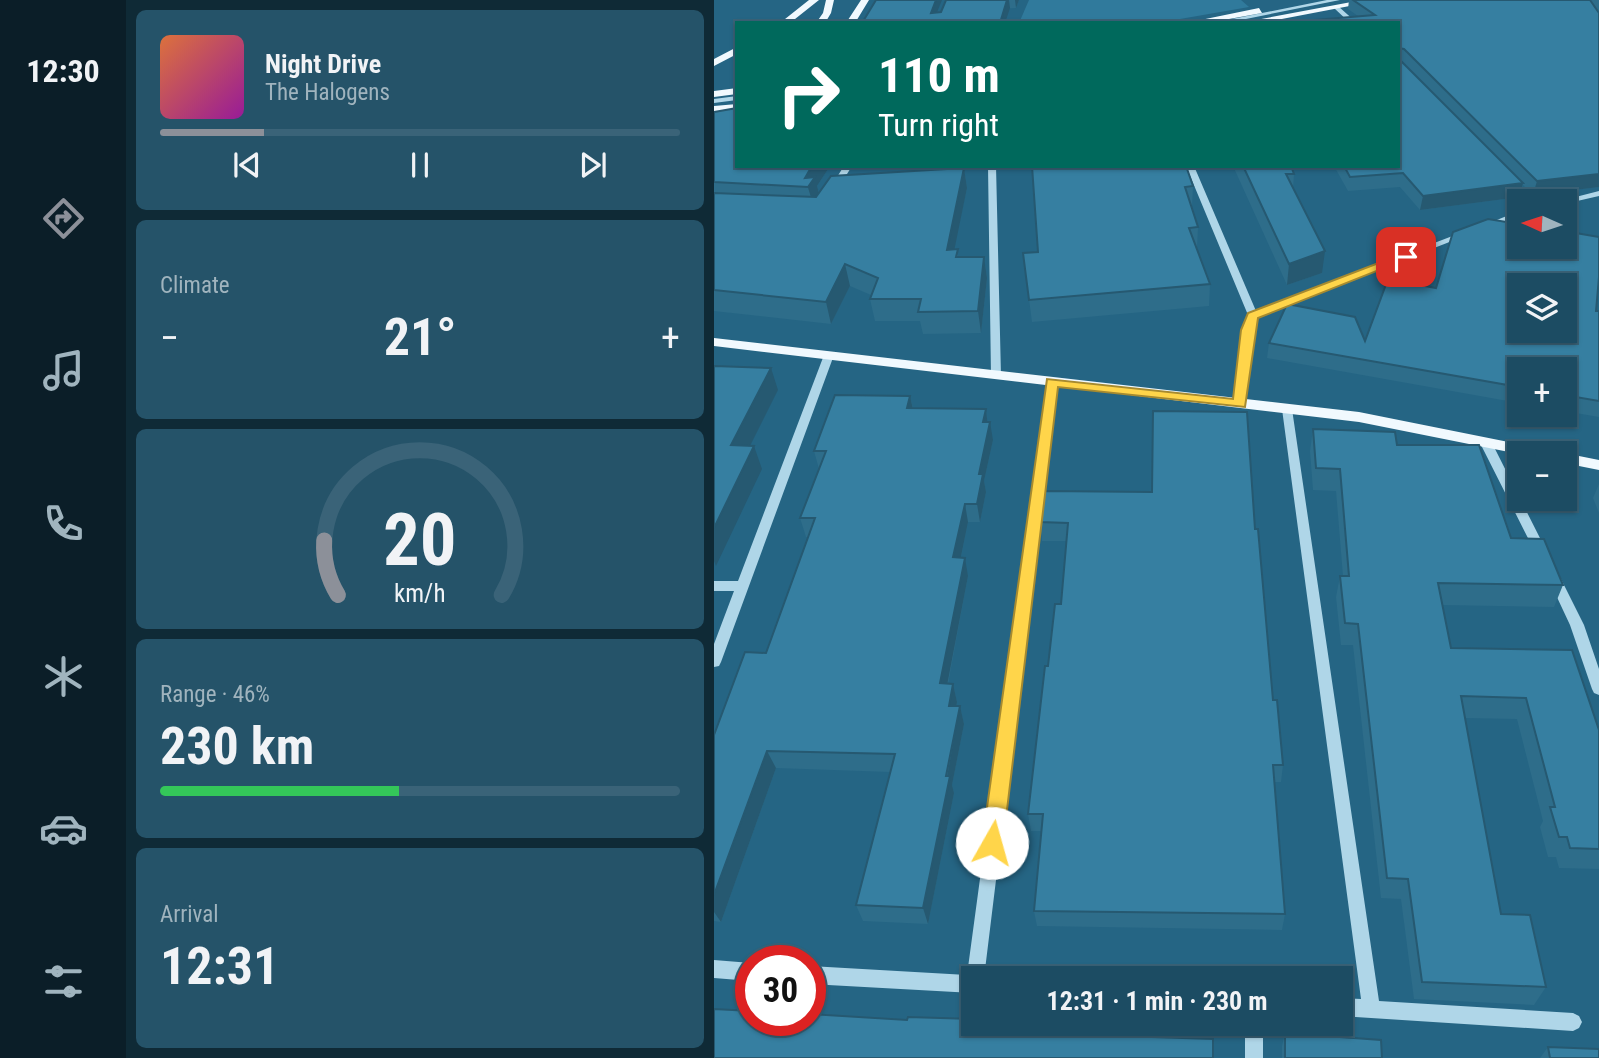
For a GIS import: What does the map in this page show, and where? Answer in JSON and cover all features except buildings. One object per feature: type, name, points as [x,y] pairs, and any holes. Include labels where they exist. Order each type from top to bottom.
[{"type":"main road","points":[[787,21],[815,0]]},
{"type":"main road","points":[[821,21],[827,13],[830,0]]},
{"type":"main road","points":[[850,21],[865,0]]},
{"type":"main road","points":[[1253,21],[1337,3],[1377,0]]},
{"type":"main road","points":[[1201,21],[1311,1]]},
{"type":"main road","points":[[714,63],[735,51]]},
{"type":"main road","points":[[714,94],[735,91]]},
{"type":"main road","points":[[714,109],[735,107]]},
{"type":"main road","points":[[714,342],[1359,417],[1507,447]]},
{"type":"main road","points":[[1577,461],[1599,465]]},
{"type":"street","points":[[1226,21],[1337,3],[1352,21]]},
{"type":"street","points":[[714,101],[735,98]]},
{"type":"street","points":[[825,201],[847,168]]},
{"type":"street","points":[[992,168],[996,376]]},
{"type":"street","points":[[1191,168],[1253,315],[1248,330],[1240,404]]},
{"type":"street","points":[[1504,173],[1519,189]]},
{"type":"street","points":[[1577,198],[1599,192]]},
{"type":"street","points":[[1253,315],[1507,219]]},
{"type":"street","points":[[714,662],[829,355]]},
{"type":"street","points":[[977,966],[1052,382]]},
{"type":"street","points":[[1287,409],[1371,1009]]},
{"type":"street","points":[[1486,443],[1577,625],[1599,689]]},
{"type":"street","points":[[714,586],[742,586]]},
{"type":"street","points":[[714,969],[735,971]]},
{"type":"street","points":[[826,976],[961,983]]},
{"type":"street","points":[[1353,1008],[1573,1022]]},
{"type":"street","points":[[1254,1036],[1254,1058]]},
{"type":"shaded area","points":[[1029,0],[1241,0],[1249,7],[1168,21],[1020,21]]},
{"type":"route","points":[[992,843],[1052,382],[1240,404],[1248,330],[1253,315],[1406,257]]}]
